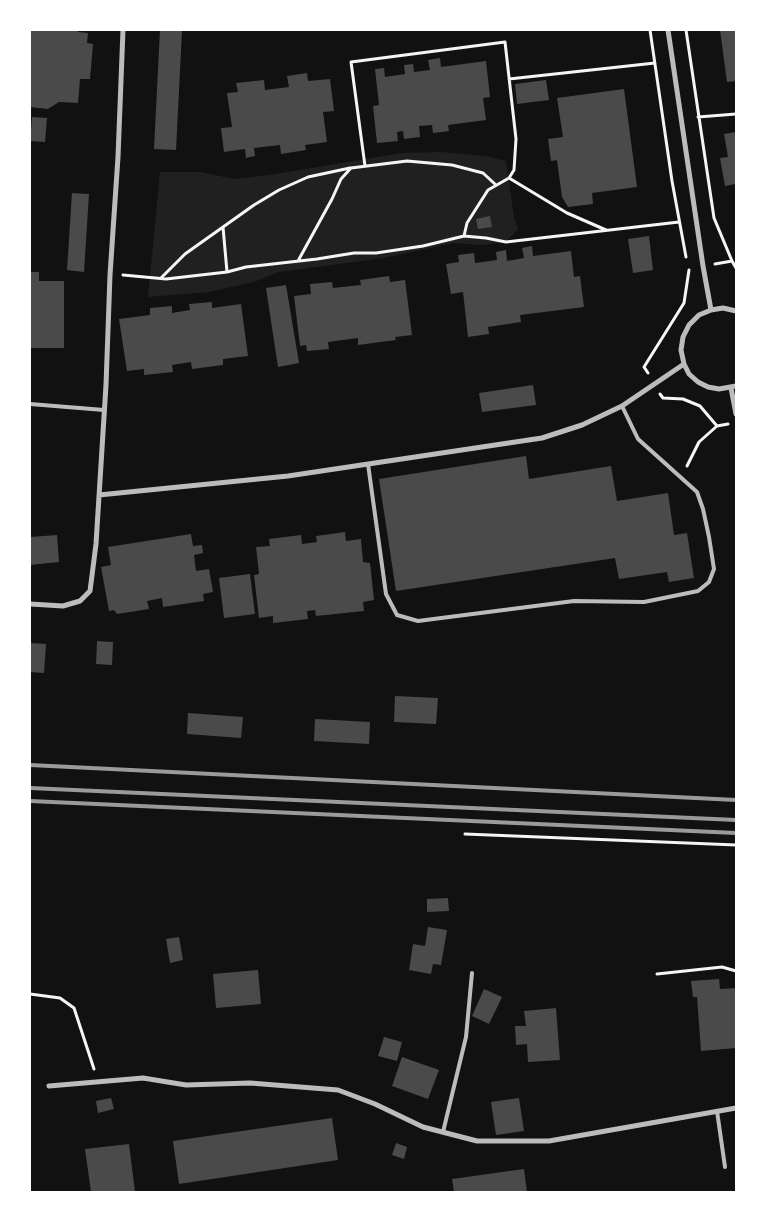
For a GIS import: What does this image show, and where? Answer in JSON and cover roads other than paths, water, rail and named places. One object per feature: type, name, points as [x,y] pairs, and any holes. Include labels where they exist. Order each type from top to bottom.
[{"type":"street","points":[[30,604],[63,606],[80,601],[90,591],[96,544],[99,496],[118,157],[123,30]]},
{"type":"street","points":[[668,30],[711,310]]},
{"type":"street","points":[[736,311],[723,308],[699,315],[689,325],[683,337],[681,350],[684,364],[689,374],[698,382],[708,387],[720,389],[733,387],[736,414]]},
{"type":"street","points":[[99,496],[288,476],[542,438],[582,425],[622,406],[684,364]]},
{"type":"street","points":[[49,1086],[143,1078],[186,1086],[250,1083],[338,1090],[376,1104],[424,1127],[477,1141],[549,1141],[736,1108]]},
{"type":"lane","points":[[30,404],[104,410]]},
{"type":"lane","points":[[368,464],[386,594],[397,615],[418,621],[574,601],[644,602],[698,591],[709,582],[714,569],[703,509],[697,492],[638,439],[622,406]]},
{"type":"lane","points":[[443,1132],[466,1037],[472,973]]},
{"type":"lane","points":[[717,1111],[725,1167]]},
{"type":"railway","points":[[30,765],[736,800]]},
{"type":"railway","points":[[30,788],[736,820]]},
{"type":"railway","points":[[30,801],[736,833]]}]
